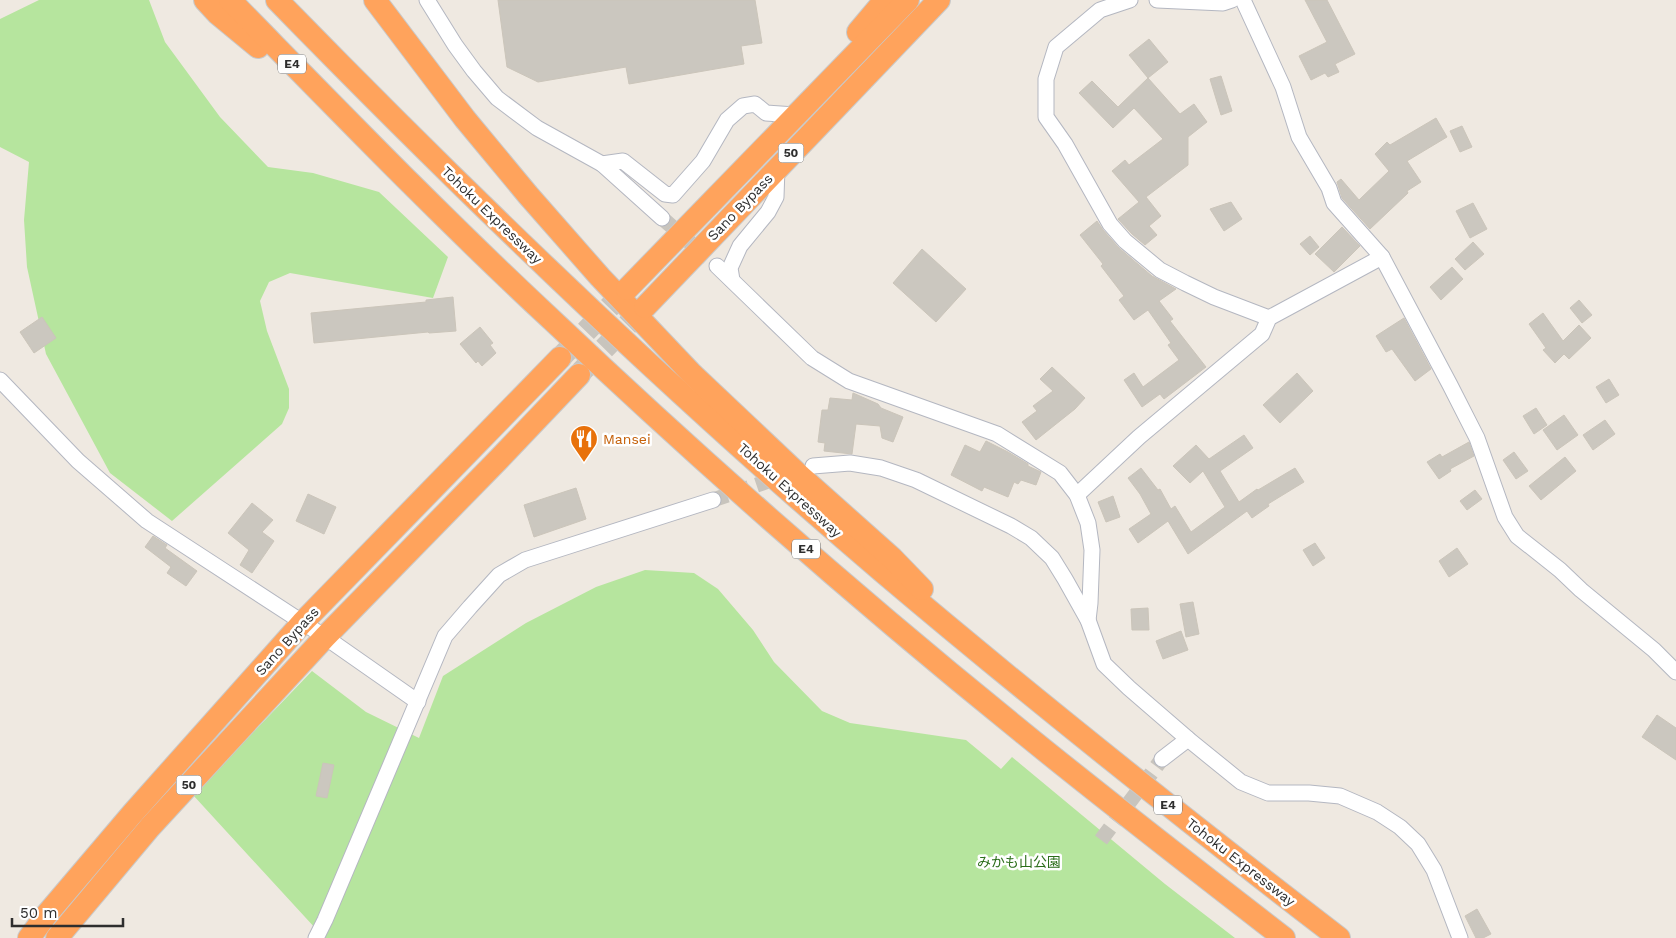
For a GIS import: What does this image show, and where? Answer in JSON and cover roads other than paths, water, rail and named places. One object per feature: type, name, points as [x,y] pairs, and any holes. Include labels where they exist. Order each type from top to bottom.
[{"type":"highway","points":[[204,0],[218,14],[355,128]]},
{"type":"highway","name":"E4","points":[[230,0],[436,209],[552,320],[823,564],[1020,730],[1170,851],[1284,938]]},
{"type":"highway","name":"Tohoku Expressway","points":[[277,0],[458,183],[676,388],[852,545],[999,669],[1116,764],[1339,938]]},
{"type":"highway","points":[[375,0],[465,119],[606,284],[692,374],[800,476],[892,558],[999,669]]},
{"type":"highway","points":[[821,89],[853,38],[885,0]]},
{"type":"highway","name":"Sano Bypass","points":[[627,289],[908,0]]},
{"type":"highway","name":"Sano Bypass","points":[[645,307],[939,0]]},
{"type":"highway","points":[[897,44],[956,0]]},
{"type":"highway","name":"Sano Bypass","points":[[29,938],[132,814],[302,623],[560,358]]},
{"type":"highway","name":"Sano Bypass","points":[[57,938],[150,827],[325,637],[579,375]]},
{"type":"street","points":[[427,0],[455,46],[498,98],[537,128],[602,164],[662,218]]},
{"type":"street","points":[[1130,0],[1100,10],[1056,47],[1046,79],[1046,116],[1065,144],[1110,224],[1125,241],[1160,270],[1184,283],[1214,297],[1269,318]]},
{"type":"street","points":[[1158,0],[1223,3],[1232,0]]},
{"type":"street","points":[[1243,0],[1283,87],[1300,136],[1329,188],[1334,203],[1382,257],[1477,438],[1505,517],[1517,536],[1654,650],[1676,672]]},
{"type":"street","points":[[602,164],[623,161],[665,194],[673,195],[703,161],[727,120],[743,106],[755,104],[766,113],[796,115]]},
{"type":"street","points":[[732,280],[730,268],[740,246],[768,212],[776,197],[777,168]]},
{"type":"street","points":[[1077,496],[1139,437],[1262,334],[1269,318],[1382,257]]},
{"type":"street","points":[[716,266],[812,358],[841,376],[873,390],[997,434],[1060,473],[1077,496],[1088,523],[1092,550],[1088,620]]},
{"type":"street","points":[[0,380],[78,461],[147,521],[325,637],[418,702]]},
{"type":"street","points":[[813,466],[850,463],[881,468],[916,480],[1010,526],[1030,538],[1052,558],[1065,579],[1088,620],[1104,664],[1129,688],[1242,782],[1268,793],[1309,793],[1340,796],[1377,812],[1400,827],[1418,844],[1434,870],[1460,938]]},
{"type":"street","points":[[316,938],[445,636],[499,576],[525,560],[713,500]]},
{"type":"street","points":[[1162,759],[1188,739]]},
{"type":"tunnel","points":[[662,218],[717,266]]},
{"type":"tunnel","points":[[563,355],[627,289]]},
{"type":"tunnel","points":[[581,372],[645,307]]},
{"type":"tunnel","points":[[713,500],[783,476]]},
{"type":"tunnel","points":[[1101,840],[1162,759]]},
{"type":"place","name":"Mansei","points":[[584,463]]},
{"type":"park label","name":"みかも山公園","points":[[1019,862]]}]
